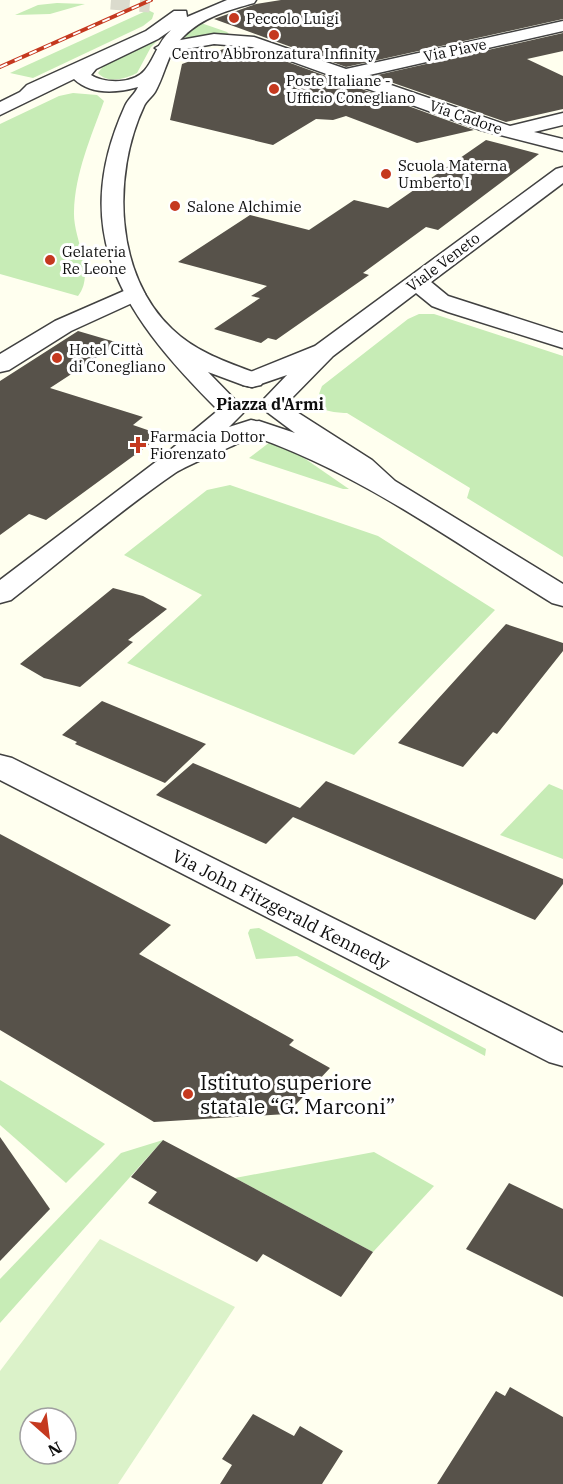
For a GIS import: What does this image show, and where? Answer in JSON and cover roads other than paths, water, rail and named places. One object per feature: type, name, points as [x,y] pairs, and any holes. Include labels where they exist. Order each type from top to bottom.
[{"type":"street","points":[[248,0],[210,10],[182,29],[164,48],[145,92],[136,103],[114,170],[111,208],[119,263],[133,294],[197,375],[242,419],[314,449],[351,471],[385,487],[563,597]]},
{"type":"street","points":[[27,96],[34,89],[152,35],[170,8],[202,1]]},
{"type":"street","name":"Via Piave","points":[[347,74],[563,26]]},
{"type":"street","name":"Via Cadore","points":[[164,48],[200,40],[242,40],[275,48],[509,132],[563,145]]},
{"type":"street","points":[[90,64],[81,76],[88,82],[103,85],[136,103]]},
{"type":"street","points":[[0,109],[27,96],[55,88],[137,83],[151,74]]},
{"type":"street","points":[[509,132],[563,119]]},
{"type":"street","name":"Viale Veneto","points":[[0,594],[166,467],[242,419],[275,423],[279,419],[278,405],[324,351],[563,173]]},
{"type":"street","points":[[416,282],[440,301],[563,341]]},
{"type":"street","points":[[0,365],[63,326],[133,294]]},
{"type":"street","points":[[376,312],[411,306],[456,307]]},
{"type":"street","points":[[163,334],[200,360],[272,386],[278,405],[363,466],[385,487]]},
{"type":"street","name":"Viale Veneto","points":[[242,419],[225,389],[228,385],[252,380],[286,368],[324,351]]},
{"type":"street","name":"Via John Fitzgerald Kennedy","points":[[0,766],[563,1051]]},
{"type":"tunnel","points":[[111,0],[150,3]]},
{"type":"railway","points":[[0,67],[151,0]]},
{"type":"place","name":"Peccolo Luigi","points":[[234,18]]},
{"type":"place","name":"Centro Abbronzatura Infinity","points":[[274,35]]},
{"type":"place","name":"Poste Italiane - Ufficio Conegliano","points":[[274,89]]},
{"type":"place","name":"Scuola Materna Umberto I","points":[[386,174]]},
{"type":"place","name":"Salone Alchimie","points":[[175,206]]},
{"type":"place","name":"Gelateria Re Leone","points":[[50,260]]},
{"type":"place","name":"Hotel Città di Conegliano","points":[[57,358]]},
{"type":"place","name":"Farmacia Dottor Fiorenzato","points":[[138,445]]},
{"type":"place","name":"Istituto superiore statale “G. Marconi”","points":[[188,1094]]},
{"type":"district","name":"Piazza d'Armi","points":[[270,404]]}]
